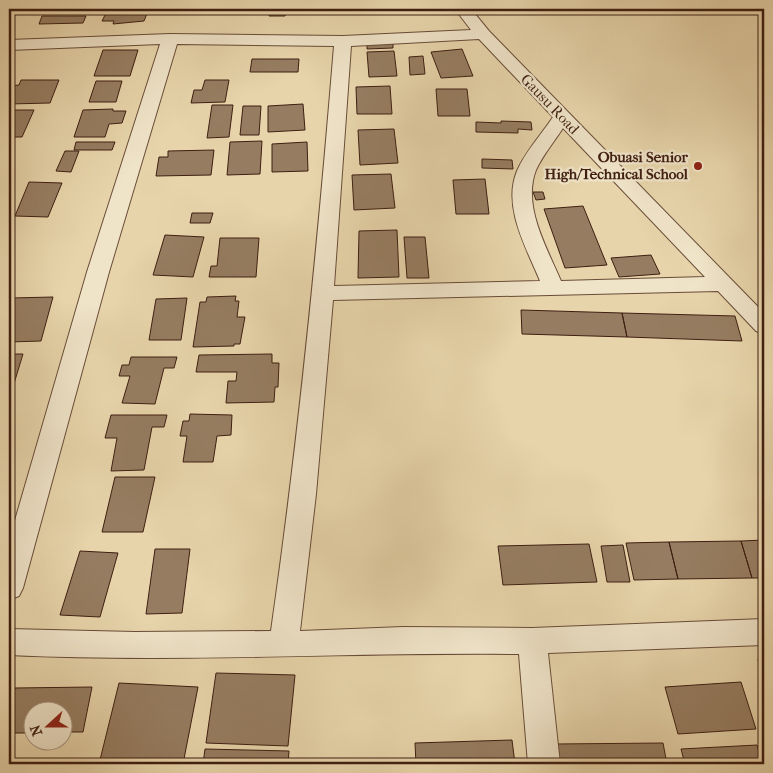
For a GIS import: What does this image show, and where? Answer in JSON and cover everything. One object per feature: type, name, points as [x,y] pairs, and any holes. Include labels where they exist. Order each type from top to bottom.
[{"type":"street","name":"Gausu Road","points":[[463,9],[483,34],[764,326]]},
{"type":"street","points":[[11,42],[170,39],[343,41],[483,34]]},
{"type":"street","points":[[9,588],[98,272],[170,39]]},
{"type":"street","points":[[284,644],[300,530],[314,392],[343,41]]},
{"type":"street","points":[[553,287],[524,211],[522,192],[526,173],[562,117]]},
{"type":"street","points":[[322,293],[722,284]]},
{"type":"street","points":[[9,642],[135,645],[284,644],[403,640],[532,641],[764,632]]},
{"type":"street","points":[[532,641],[544,764]]},
{"type":"building","points":[[108,9],[147,9],[148,11],[144,21],[113,24],[114,21],[102,21]]},
{"type":"building","points":[[263,9],[306,9],[306,12],[286,12],[285,16],[269,16],[270,12],[262,12]]},
{"type":"building","points":[[42,16],[86,16],[83,23],[39,24]]},
{"type":"building","points":[[393,42],[393,48],[367,49],[367,43]]},
{"type":"building","points":[[462,49],[473,76],[441,78],[431,52]]},
{"type":"building","points":[[103,50],[138,50],[130,76],[94,76]]},
{"type":"building","points":[[394,51],[397,76],[369,77],[367,52]]},
{"type":"building","points":[[423,56],[425,74],[410,75],[409,57]]},
{"type":"building","points":[[252,59],[299,59],[298,72],[250,72]]},
{"type":"building","points":[[21,80],[59,80],[50,103],[9,104],[9,86],[19,85]]},
{"type":"building","points":[[205,80],[229,80],[225,102],[191,103],[194,90],[202,90]]},
{"type":"building","points":[[96,81],[122,81],[116,102],[89,102]]},
{"type":"building","points":[[390,86],[392,114],[357,114],[356,87]]},
{"type":"building","points":[[436,89],[467,89],[470,116],[438,116]]},
{"type":"building","points":[[303,104],[305,130],[268,132],[268,106]]},
{"type":"building","points":[[212,105],[233,105],[229,137],[207,138]]},
{"type":"building","points":[[243,106],[261,106],[259,135],[240,135]]},
{"type":"building","points":[[113,109],[113,111],[126,111],[122,123],[109,124],[105,137],[74,137],[83,110]]},
{"type":"building","points":[[9,110],[34,110],[22,137],[9,137]]},
{"type":"building","points":[[501,121],[531,122],[532,130],[518,129],[518,133],[476,132],[476,122],[501,123]]},
{"type":"building","points":[[394,129],[398,163],[360,165],[358,130]]},
{"type":"building","points":[[262,141],[260,174],[227,175],[230,142]]},
{"type":"building","points":[[76,142],[115,142],[112,150],[74,150]]},
{"type":"building","points":[[307,142],[308,171],[272,172],[272,144]]},
{"type":"building","points":[[214,150],[211,175],[156,176],[159,157],[168,157],[168,151]]},
{"type":"building","points":[[65,151],[79,151],[71,172],[56,171]]},
{"type":"building","points":[[482,159],[512,160],[513,169],[482,168]]},
{"type":"building","points":[[391,174],[395,208],[354,210],[352,175]]},
{"type":"building","points":[[485,179],[489,214],[456,214],[453,180]]},
{"type":"building","points":[[29,182],[62,183],[48,217],[15,216]]},
{"type":"building","points":[[533,192],[543,192],[545,199],[536,200]]},
{"type":"building","points":[[583,206],[607,265],[565,268],[544,209]]},
{"type":"building","points":[[192,213],[213,213],[210,223],[190,223]]},
{"type":"building","points":[[397,230],[399,277],[358,278],[359,231]]},
{"type":"building","points":[[165,235],[204,237],[193,277],[153,275]]},
{"type":"building","points":[[404,237],[425,237],[429,278],[407,278]]},
{"type":"building","points":[[220,238],[259,238],[256,277],[209,277],[211,266],[217,266]]},
{"type":"building","points":[[651,255],[660,274],[619,277],[611,258]]},
{"type":"building","points":[[236,296],[235,301],[239,301],[237,317],[245,317],[240,344],[234,344],[234,346],[193,347],[200,302],[206,302],[207,297]]},
{"type":"building","points":[[53,297],[41,341],[9,342],[9,305],[11,298]]},
{"type":"building","points":[[187,298],[181,340],[149,340],[156,299]]},
{"type":"building","points":[[521,310],[622,313],[627,337],[522,334]]},
{"type":"building","points":[[622,313],[735,316],[742,341],[627,337]]},
{"type":"building","points":[[9,354],[23,354],[9,400]]},
{"type":"building","points":[[272,354],[272,363],[279,363],[278,387],[275,387],[274,402],[226,403],[228,381],[236,381],[237,372],[196,372],[199,355]]},
{"type":"building","points":[[131,357],[177,357],[174,368],[164,368],[155,404],[122,403],[130,376],[119,376],[122,365],[129,365]]},
{"type":"building","points":[[190,414],[232,415],[231,435],[217,436],[213,462],[183,462],[187,436],[180,436],[183,421],[189,421]]},
{"type":"building","points":[[111,415],[167,415],[164,427],[152,427],[144,470],[111,471],[117,438],[105,438]]},
{"type":"building","points":[[115,477],[155,477],[143,532],[102,532]]},
{"type":"building","points":[[764,540],[764,578],[752,578],[741,541]]},
{"type":"building","points":[[741,541],[752,578],[678,579],[669,542]]},
{"type":"building","points":[[669,542],[678,579],[634,580],[626,543]]},
{"type":"building","points":[[589,544],[597,582],[503,585],[498,546]]},
{"type":"building","points":[[623,545],[630,582],[607,582],[601,546]]},
{"type":"building","points":[[155,549],[190,549],[182,613],[146,614]]},
{"type":"building","points":[[80,551],[118,553],[100,617],[60,615]]},
{"type":"building","points":[[758,659],[764,660],[764,687]]},
{"type":"building","points":[[216,673],[295,675],[288,746],[206,743]]},
{"type":"building","points":[[741,682],[756,729],[678,734],[665,687]]},
{"type":"building","points":[[119,683],[198,687],[183,764],[99,764]]},
{"type":"building","points":[[92,687],[83,732],[72,732],[72,700],[22,700],[22,733],[9,733],[9,714],[15,688]]},
{"type":"building","points":[[512,740],[515,764],[416,764],[415,743]]},
{"type":"building","points":[[663,743],[667,764],[557,764],[554,744]]},
{"type":"building","points":[[757,745],[763,764],[685,764],[681,749]]},
{"type":"building","points":[[205,749],[289,751],[288,764],[203,764]]},
{"type":"place","name":"Obuasi Senior High/Technical School","points":[[698,166]]}]
